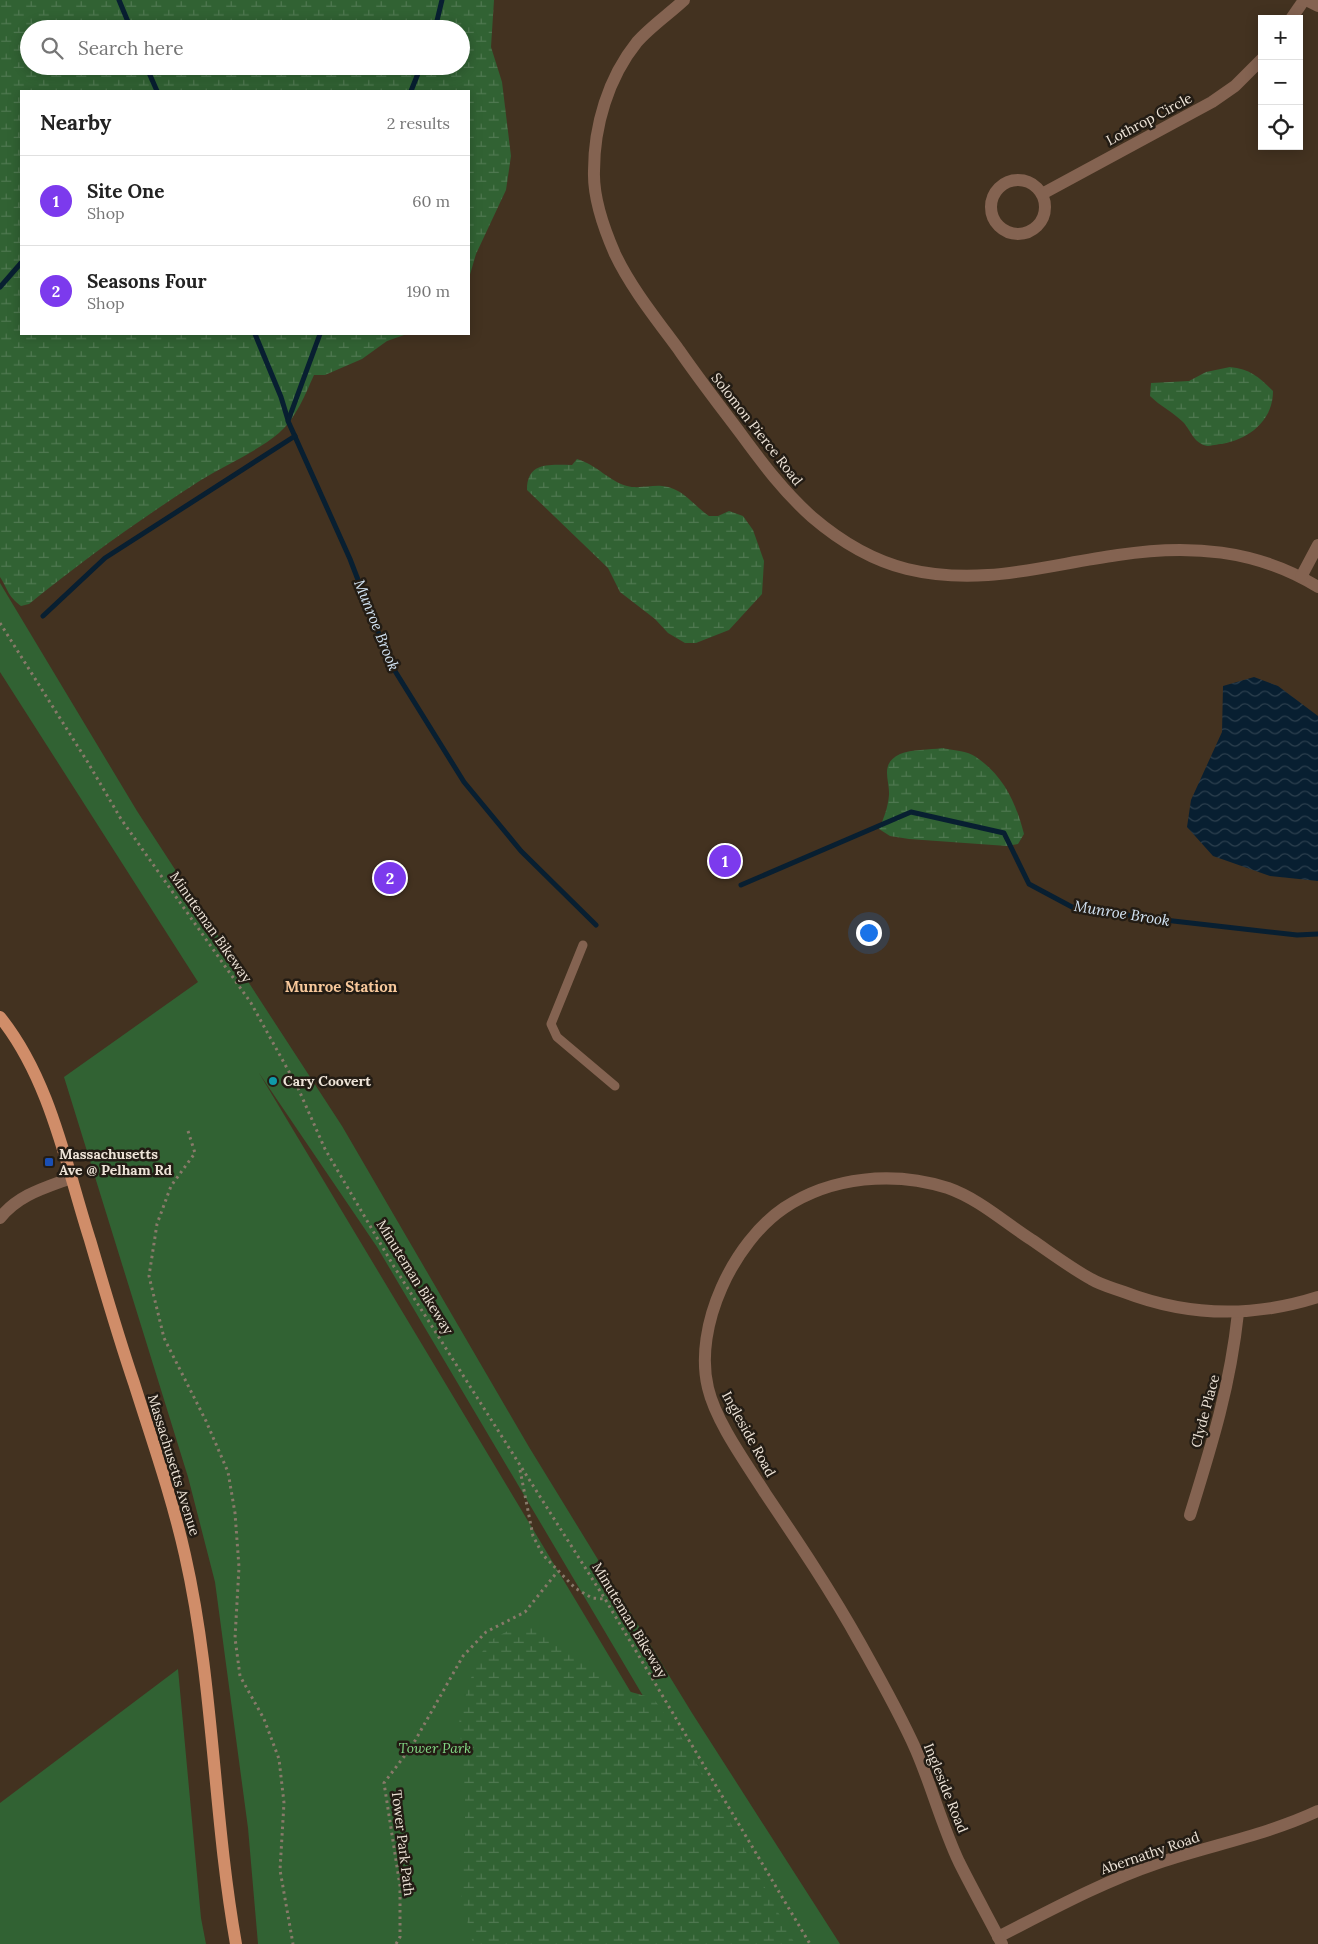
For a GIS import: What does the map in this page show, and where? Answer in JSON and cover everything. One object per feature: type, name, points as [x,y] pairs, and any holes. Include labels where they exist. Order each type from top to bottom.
[{"type":"main road","name":"Massachusetts Avenue","points":[[0,1017],[19,1040],[30,1061],[71,1178],[159,1458],[185,1556],[201,1648],[227,1893],[236,1944]]},
{"type":"street","name":"Solomon Pierce Road","points":[[684,0],[638,41],[613,79],[598,125],[593,173],[602,221],[617,258],[649,308],[779,486],[806,512],[868,556],[908,569],[951,576],[984,577],[1074,564],[1117,555],[1168,549],[1199,549],[1251,558],[1301,577],[1318,587]]},
{"type":"street","points":[[1294,15],[1305,0],[1318,6]]},
{"type":"street","name":"Lothrop Circle","points":[[1042,194],[1212,102],[1235,86],[1261,60]]},
{"type":"street","points":[[1015,180],[1026,181],[1035,186],[1042,194],[1045,204],[1044,215],[1039,224],[1031,231],[1021,234],[1010,233],[1000,228],[994,220],[990,210],[991,199],[996,190],[1004,183],[1015,180]]},
{"type":"street","points":[[1301,577],[1318,545]]},
{"type":"street","points":[[0,1218],[6,1210],[27,1194],[71,1178]]},
{"type":"street","name":"Ingleside Road","points":[[1000,1940],[958,1860],[915,1748],[860,1644],[823,1582],[749,1468],[718,1414],[708,1388],[705,1361],[706,1334],[713,1307],[724,1282],[754,1235],[776,1213],[798,1198],[849,1181],[893,1178],[927,1182],[952,1190],[976,1201],[1093,1281],[1136,1297],[1184,1310],[1238,1312],[1268,1309],[1318,1297]]},
{"type":"street","name":"Clyde Place","points":[[1190,1515],[1222,1411],[1234,1354],[1238,1312]]},
{"type":"street","name":"Abernathy Road","points":[[1000,1940],[1096,1887],[1158,1863],[1249,1837],[1318,1811]]},
{"type":"lane","points":[[583,946],[551,1024],[557,1038],[614,1086]]},
{"type":"path","name":"Minuteman Bikeway","points":[[0,623],[87,761],[120,819],[251,1003],[298,1088],[325,1149],[393,1265],[605,1599],[810,1944]]},
{"type":"path","points":[[188,1132],[195,1153],[171,1186],[157,1224],[150,1276],[164,1338],[206,1421],[228,1472],[235,1513],[239,1567],[236,1647],[240,1676],[264,1719],[278,1759],[284,1803],[280,1870],[293,1944]]},
{"type":"path","points":[[520,1467],[533,1536],[543,1555],[575,1588],[592,1598],[605,1599]]},
{"type":"path","name":"Tower Park Path","points":[[396,1944],[400,1937],[400,1886],[384,1783],[412,1746],[463,1656],[486,1632],[525,1612],[558,1571]]},
{"type":"green space","points":[[0,0],[494,0],[491,47],[502,82],[511,156],[506,190],[476,254],[470,275],[470,90],[20,90],[20,335],[404,335],[387,341],[362,359],[325,375],[314,375],[295,413],[279,433],[260,447],[211,474],[157,509],[92,555],[29,604],[21,606],[11,596],[0,577]]},
{"type":"green space","points":[[1230,367],[1254,374],[1273,391],[1272,402],[1264,420],[1250,433],[1232,442],[1207,446],[1198,442],[1183,422],[1150,396],[1151,383],[1189,381],[1206,372]]},
{"type":"green space","points":[[577,459],[591,465],[614,481],[627,486],[662,486],[676,490],[709,516],[718,516],[729,511],[743,516],[753,530],[764,561],[762,594],[729,630],[696,643],[685,643],[668,633],[655,619],[620,592],[608,568],[527,490],[528,481],[535,469],[548,465],[572,465]]},
{"type":"green space","name":"Tower Park","points":[[0,583],[137,811],[342,1126],[529,1447],[692,1713],[840,1944],[790,1944],[377,1247],[259,1073],[782,1944],[258,1944],[248,1828],[215,1582],[188,1477],[64,1077],[198,982],[0,672]]},
{"type":"green space","points":[[942,748],[973,755],[986,764],[994,773],[1008,791],[1017,812],[1024,834],[1018,844],[1007,846],[909,839],[890,836],[879,829],[886,812],[889,789],[887,773],[890,763],[904,752]]},
{"type":"green space","points":[[513,1628],[535,1628],[620,1689],[653,1698],[680,1735],[722,1807],[795,1944],[473,1944],[461,1896],[465,1836],[465,1790],[459,1718],[476,1662],[489,1641]]},
{"type":"green space","points":[[178,1669],[201,1918],[206,1944],[0,1944],[0,1803]]},
{"type":"water","points":[[1254,677],[1278,686],[1318,716],[1318,881],[1270,876],[1213,856],[1187,827],[1191,800],[1222,732],[1223,686]]},
{"type":"waterway","points":[[119,0],[127,20]]},
{"type":"waterway","name":"Munroe Brook","points":[[437,20],[442,0]]},
{"type":"waterway","points":[[150,75],[157,90]]},
{"type":"waterway","name":"Munroe Brook","points":[[411,90],[417,75]]},
{"type":"waterway","points":[[0,287],[20,264]]},
{"type":"waterway","points":[[255,335],[281,397],[288,420]]},
{"type":"waterway","name":"Munroe Brook","points":[[320,335],[288,421],[350,559],[390,663],[464,782],[521,851],[596,925]]},
{"type":"waterway","points":[[43,616],[105,558],[295,436]]},
{"type":"waterway","name":"Munroe Brook","points":[[741,885],[911,812],[1004,833],[1029,884],[1072,907],[1147,918],[1297,935],[1318,934]]},
{"type":"place","name":"Site One","points":[[725,861]]},
{"type":"place","name":"Seasons Four","points":[[390,878]]},
{"type":"place","name":"Cary Coovert","points":[[273,1081]]},
{"type":"place","name":"Massachusetts Ave @ Pelham Rd","points":[[49,1162]]},
{"type":"district","name":"Munroe Station","points":[[341,986]]}]
